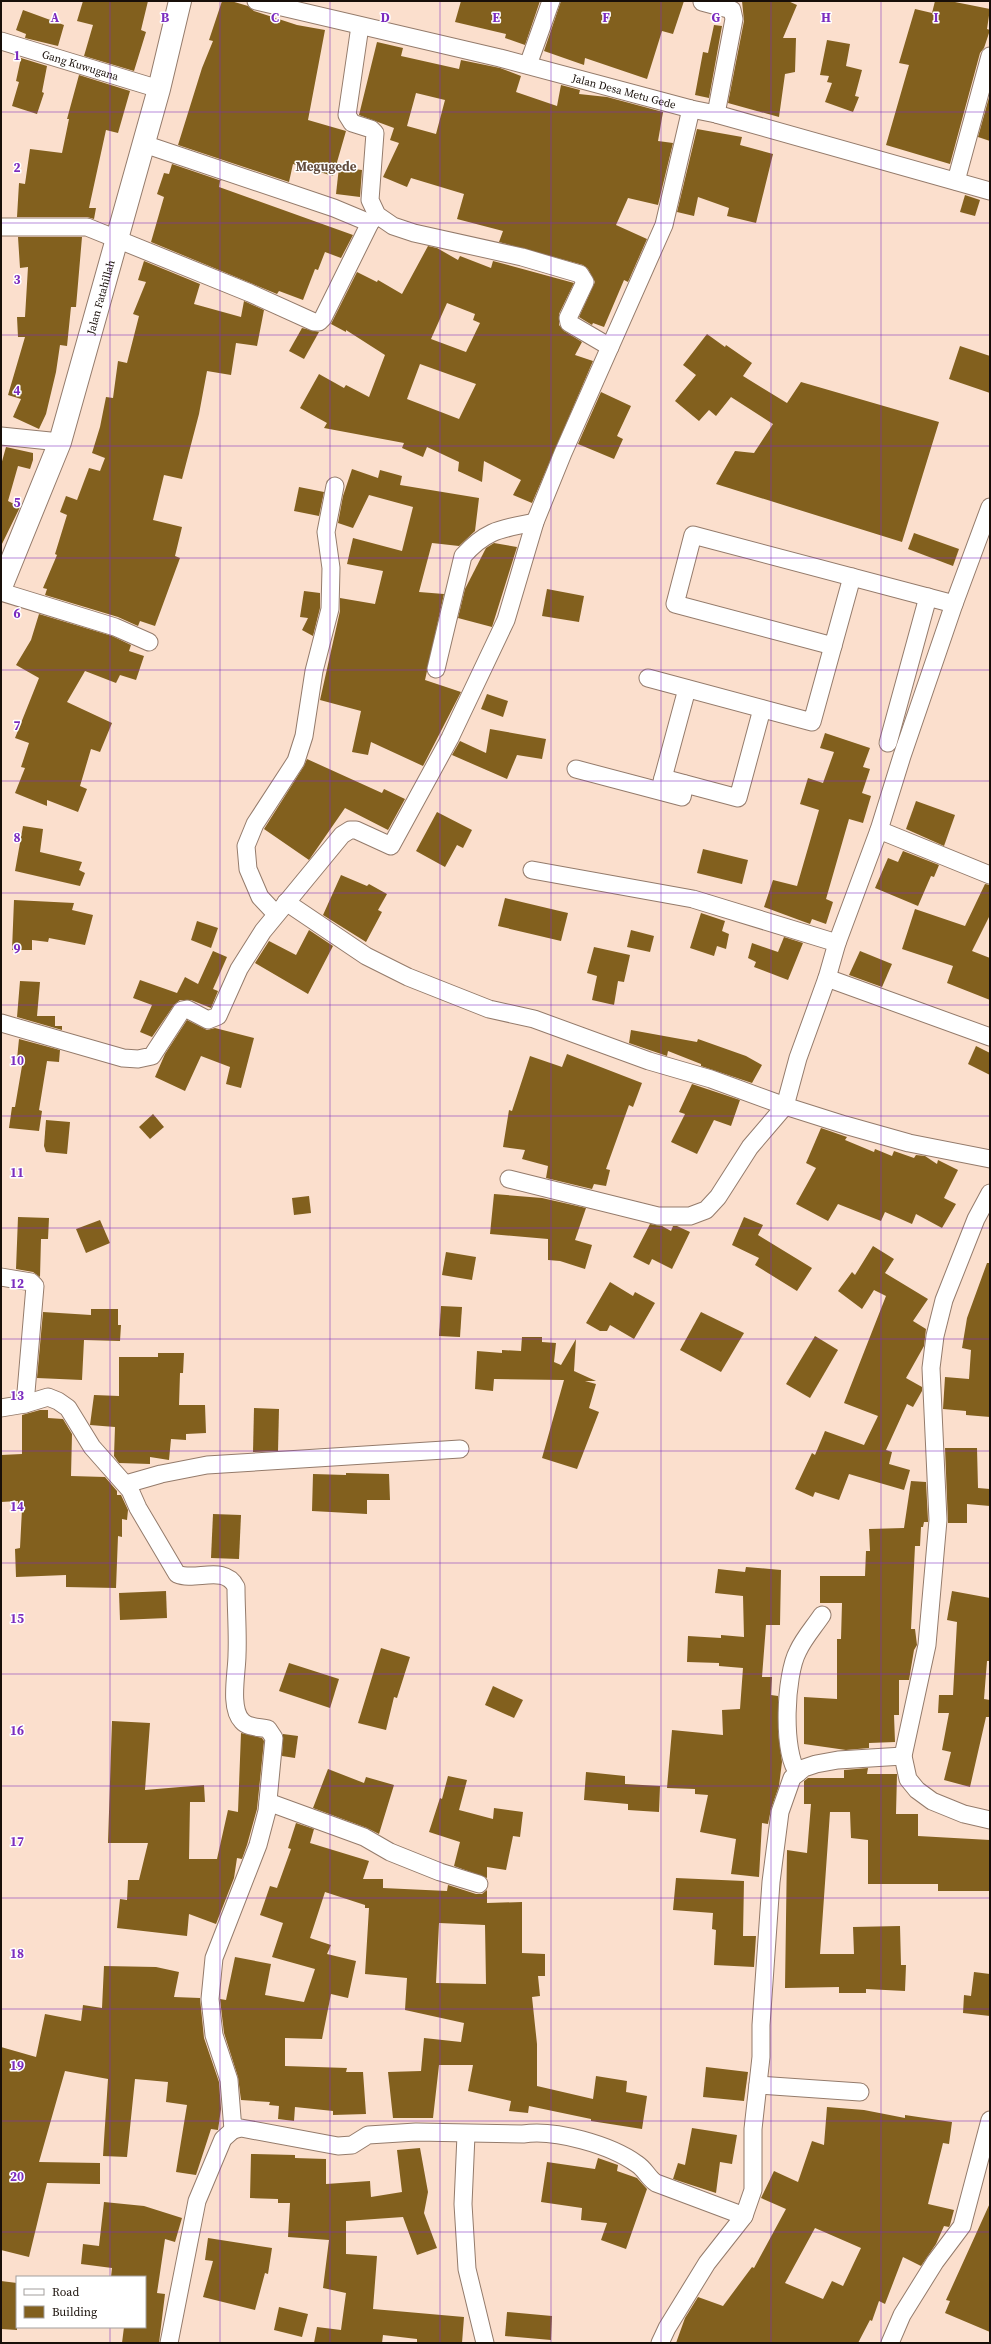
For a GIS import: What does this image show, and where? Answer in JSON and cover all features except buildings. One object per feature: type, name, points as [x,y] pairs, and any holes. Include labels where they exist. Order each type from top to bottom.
[{"type":"street","name":"Jalan Fatahillah","points":[[1,587],[60,442],[159,89],[180,1]]},
{"type":"street","name":"Jalan Desa Metu Gede","points":[[256,1],[528,65],[691,109],[716,114],[990,191]]},
{"type":"street","points":[[528,65],[551,1]]},
{"type":"street","points":[[702,2],[732,10],[734,19],[716,114]]},
{"type":"street","points":[[1,227],[87,227],[118,238],[250,293],[314,322],[319,322],[323,318],[374,219],[370,200],[376,133],[372,129],[352,123],[347,115],[360,26]]},
{"type":"street","name":"Gang Kuwugana","points":[[1,41],[159,89]]},
{"type":"street","points":[[956,181],[990,56]]},
{"type":"street","points":[[1,1023],[124,1058],[138,1059],[152,1056],[182,1010],[187,1009],[208,1020],[218,1016],[239,969],[263,931],[347,831],[356,830],[391,846],[450,738],[506,620],[535,522],[563,452],[664,225],[691,109]]},
{"type":"street","points":[[144,144],[334,208],[374,219],[414,233],[522,257],[580,274],[585,282],[568,318],[569,323],[610,347]]},
{"type":"street","points":[[1,436],[60,442]]},
{"type":"street","points":[[335,486],[326,532],[331,568],[330,609],[314,671],[304,736],[296,761],[255,824],[246,846],[248,869],[260,897],[366,956],[408,977],[489,1009],[534,1018],[613,1049],[711,1079],[785,1106],[909,1143],[990,1159]]},
{"type":"street","points":[[509,1179],[658,1216],[690,1216],[706,1210],[718,1197],[750,1147],[785,1106],[798,1058],[827,978],[837,943],[880,830],[902,756],[954,604],[990,507]]},
{"type":"street","points":[[436,669],[463,556],[476,542],[495,530],[535,522]]},
{"type":"street","points":[[833,646],[675,604],[693,535],[954,604]]},
{"type":"street","points":[[648,678],[812,722],[852,577]]},
{"type":"street","points":[[1,592],[115,627],[149,642]]},
{"type":"street","points":[[888,743],[928,597]]},
{"type":"street","points":[[661,785],[687,689]]},
{"type":"street","points":[[576,769],[661,785],[685,784],[738,798],[762,709]]},
{"type":"street","points":[[880,830],[990,875]]},
{"type":"street","points":[[532,870],[693,899],[837,943]]},
{"type":"street","points":[[827,978],[990,1037]]},
{"type":"street","points":[[990,1193],[976,1219],[944,1300],[935,1336],[931,1368],[938,1520],[927,1645],[903,1756],[908,1779],[917,1790],[932,1801],[964,1814],[990,1820]]},
{"type":"street","points":[[1,1277],[31,1282],[35,1286],[25,1404]]},
{"type":"street","points":[[1,1408],[25,1404],[48,1397],[58,1401],[68,1408],[92,1447],[126,1484],[177,1574],[187,1577],[214,1574],[226,1576],[236,1587],[238,1653],[234,1684],[234,1698],[240,1720],[248,1726],[268,1729],[274,1738],[268,1802],[258,1845],[214,1958],[210,1999],[213,2028],[229,2080],[232,2130]]},
{"type":"street","points":[[126,1484],[161,1474],[207,1466],[460,1449]]},
{"type":"street","points":[[798,1773],[794,1767],[790,1754],[789,1682],[797,1651],[822,1615]]},
{"type":"street","points":[[660,2343],[667,2328],[707,2263],[744,2216],[750,2201],[754,2178],[753,2129],[758,2085],[771,1882],[780,1812],[792,1778],[804,1768],[816,1764],[838,1760],[903,1756]]},
{"type":"street","points":[[268,1802],[364,1837],[390,1852],[440,1872],[479,1884]]},
{"type":"street","points":[[758,2085],[860,2092]]},
{"type":"street","points":[[890,2343],[902,2315],[935,2262],[962,2226],[990,2120]]},
{"type":"street","points":[[169,2343],[197,2201],[223,2139],[232,2130],[242,2128],[338,2146],[352,2144],[368,2135],[416,2132],[466,2135],[535,2132],[586,2141],[627,2158],[646,2171],[648,2178],[656,2183],[744,2216]]},
{"type":"street","points":[[466,2135],[463,2204],[467,2269],[485,2343]]},
{"type":"district","name":"Megugede","points":[[326,166]]}]
